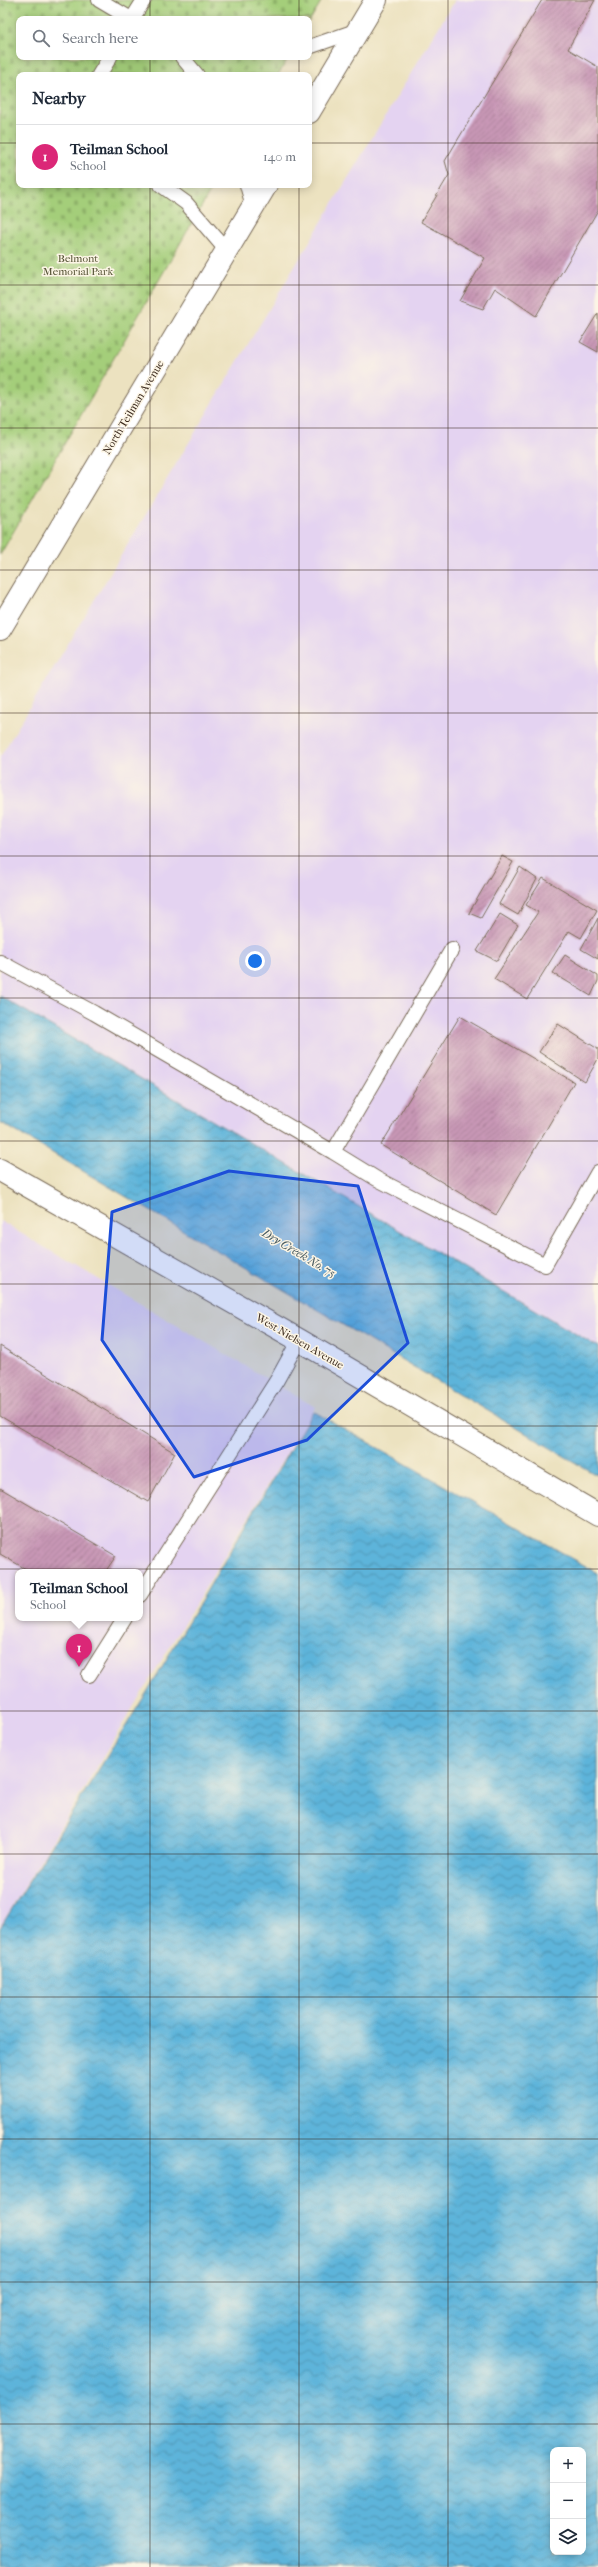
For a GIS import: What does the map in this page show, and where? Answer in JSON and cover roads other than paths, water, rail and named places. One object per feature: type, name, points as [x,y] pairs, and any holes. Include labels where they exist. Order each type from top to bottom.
[{"type":"street","points":[[312,107],[376,0]]},
{"type":"street","name":"North Teilman Avenue","points":[[0,629],[264,188]]},
{"type":"street","name":"West Nielsen Avenue","points":[[0,1170],[299,1340],[598,1515]]},
{"type":"lane","points":[[99,0],[127,16]]},
{"type":"lane","points":[[134,16],[144,0]]},
{"type":"lane","points":[[312,46],[358,30]]},
{"type":"lane","points":[[101,72],[108,60]]},
{"type":"lane","points":[[184,60],[194,72]]},
{"type":"lane","points":[[165,188],[186,203],[227,251]]},
{"type":"lane","points":[[249,188],[253,206]]},
{"type":"lane","points":[[333,1152],[452,949]]},
{"type":"lane","points":[[0,962],[94,1013],[377,1179],[545,1265],[598,1172]]},
{"type":"lane","points":[[143,1590],[277,1380],[299,1340]]},
{"type":"lane","points":[[89,1675],[124,1621]]},
{"type":"water","name":"Dry Creek No. 75","points":[[0,996],[598,1347],[598,1476],[0,1122]]},
{"type":"water","points":[[313,1411],[598,1573],[598,2567],[0,2567],[0,1928],[147,1692]]},
{"type":"place","name":"Teilman School","points":[[79,1667]]},
{"type":"park label","name":"Belmont Memorial Park","points":[[78,264]]}]
